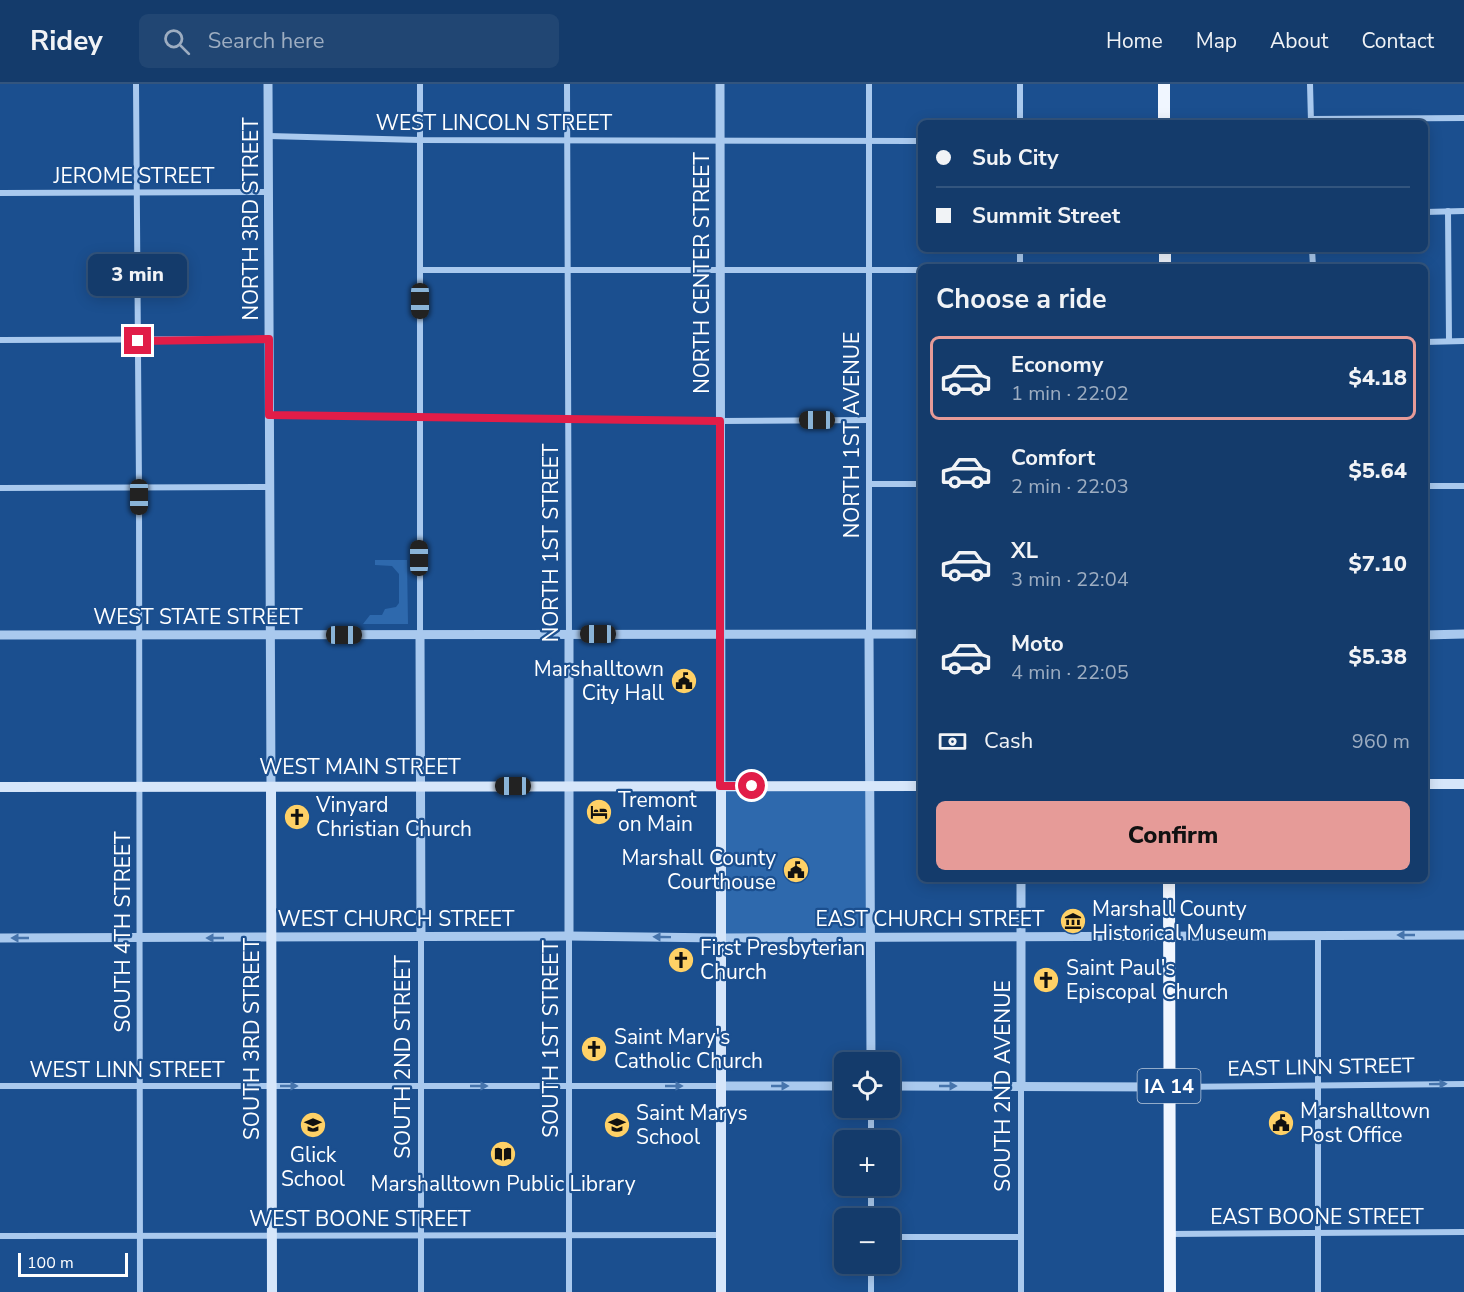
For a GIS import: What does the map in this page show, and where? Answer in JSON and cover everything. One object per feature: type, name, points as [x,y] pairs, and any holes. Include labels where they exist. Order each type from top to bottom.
[{"type":"main road","points":[[1164,84],[1164,120]]},
{"type":"main road","points":[[1428,784],[1464,784]]},
{"type":"main road","points":[[720,786],[721,1292]]},
{"type":"main road","name":"WEST MAIN STREET","points":[[0,787],[918,786]]},
{"type":"main road","name":"SOUTH 3RD STREET","points":[[271,787],[272,1292]]},
{"type":"main road","name":"IA 14","points":[[1169,882],[1170,1292]]},
{"type":"street","name":"SOUTH 4TH STREET","points":[[136,84],[140,1292]]},
{"type":"street","name":"NORTH 3RD STREET","points":[[268,84],[271,787]]},
{"type":"street","points":[[420,84],[420,636]]},
{"type":"street","name":"NORTH 1ST STREET","points":[[567,84],[569,786]]},
{"type":"street","name":"NORTH CENTER STREET","points":[[720,84],[720,786]]},
{"type":"street","name":"NORTH 1ST AVENUE","points":[[869,84],[871,1052]]},
{"type":"street","points":[[1020,84],[1020,120]]},
{"type":"street","points":[[1310,84],[1311,120]]},
{"type":"street","points":[[1362,120],[1464,118]]},
{"type":"street","name":"WEST LINCOLN STREET","points":[[268,136],[420,140],[918,141]]},
{"type":"street","name":"JEROME STREET","points":[[0,193],[269,192]]},
{"type":"street","points":[[1448,211],[1449,341]]},
{"type":"street","points":[[1428,212],[1464,211]]},
{"type":"street","points":[[420,270],[918,270]]},
{"type":"street","points":[[0,340],[269,339]]},
{"type":"street","points":[[1428,342],[1464,341]]},
{"type":"street","points":[[269,415],[720,421],[869,420]]},
{"type":"street","points":[[870,484],[918,484]]},
{"type":"street","points":[[1428,486],[1464,486]]},
{"type":"street","points":[[0,488],[270,487]]},
{"type":"street","name":"WEST STATE STREET","points":[[0,635],[918,634]]},
{"type":"street","points":[[1428,634],[1464,634]]},
{"type":"street","name":"SOUTH 2ND STREET","points":[[420,636],[420,1292]]},
{"type":"street","name":"SOUTH 1ST STREET","points":[[569,786],[569,1292]]},
{"type":"street","name":"SOUTH 2ND AVENUE","points":[[1021,882],[1021,1292]]},
{"type":"street","points":[[1318,935],[1318,1292]]},
{"type":"street","name":"EAST CHURCH STREET","points":[[721,938],[1464,935]]},
{"type":"street","name":"WEST CHURCH STREET","points":[[0,938],[569,936],[721,938]]},
{"type":"street","name":"EAST LINN STREET","points":[[900,1086],[1169,1087],[1464,1084]]},
{"type":"street","name":"WEST LINN STREET","points":[[0,1086],[721,1086]]},
{"type":"street","points":[[721,1086],[834,1086]]},
{"type":"street","name":"EAST BOONE STREET","points":[[1170,1234],[1464,1232]]},
{"type":"street","name":"WEST BOONE STREET","points":[[0,1236],[721,1234]]},
{"type":"street","points":[[900,1237],[1021,1237]]},
{"type":"street","points":[[871,1274],[871,1292]]},
{"type":"shaded area","points":[[375,560],[407,560],[408,624],[363,624],[370,615],[382,615],[385,609],[396,607],[399,603],[399,574],[392,566],[375,565]]},
{"type":"shaded area","points":[[721,786],[870,786],[870,937],[721,938]]},
{"type":"place","name":"Marshalltown City Hall","points":[[684,681]]},
{"type":"place","name":"Tremont on Main","points":[[599,812]]},
{"type":"place","name":"Vinyard Christian Church","points":[[297,817]]},
{"type":"place","name":"Marshall County Courthouse","points":[[796,870]]},
{"type":"place","name":"Marshall County Historical Museum","points":[[1073,921]]},
{"type":"place","name":"First Presbyterian Church","points":[[681,960]]},
{"type":"place","name":"Saint Paul's Episcopal Church","points":[[1046,980]]},
{"type":"place","name":"Saint Mary's Catholic Church","points":[[594,1049]]},
{"type":"place","name":"Marshalltown Post Office","points":[[1281,1123]]},
{"type":"place","name":"Glick School","points":[[313,1125]]},
{"type":"place","name":"Saint Marys School","points":[[617,1125]]},
{"type":"place","name":"Marshalltown Public Library","points":[[503,1154]]},
{"type":"route","points":[[138,341],[269,339],[269,415],[720,421],[720,786],[752,786]]}]
